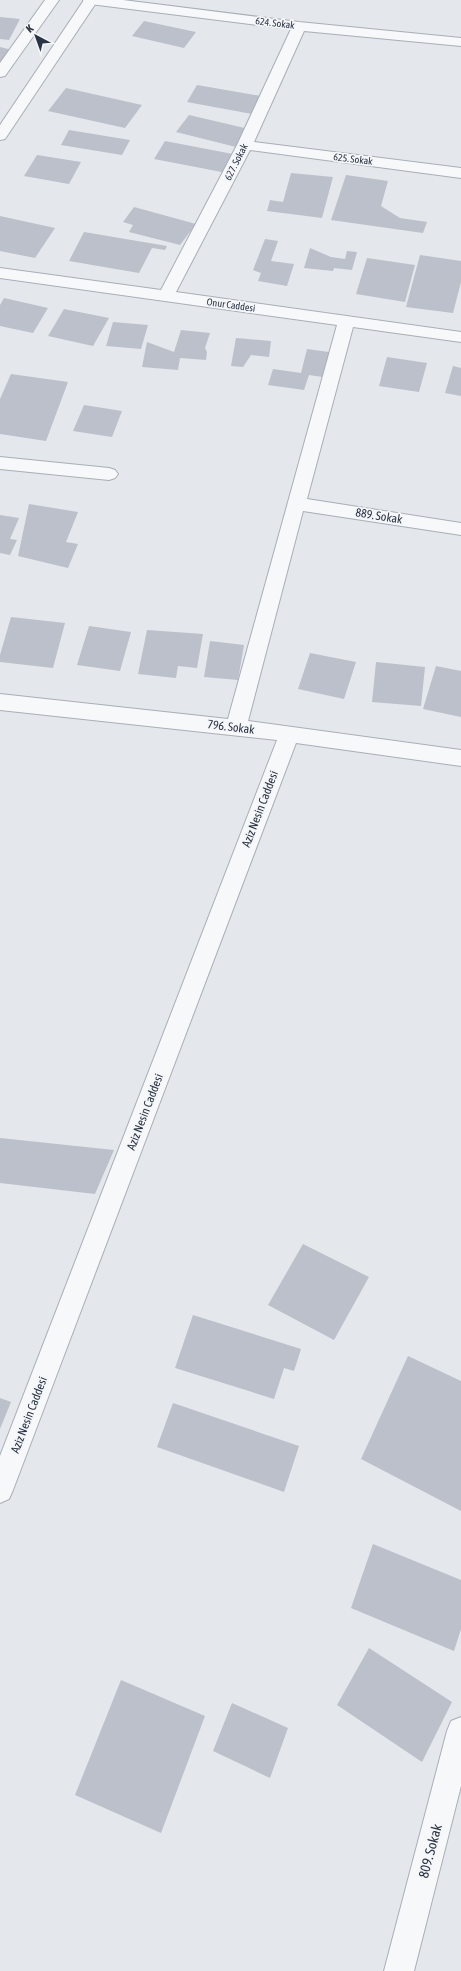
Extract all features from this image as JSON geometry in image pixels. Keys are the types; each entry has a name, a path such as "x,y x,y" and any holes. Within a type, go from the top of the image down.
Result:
{"street":[{"path":"0,73 52,0"},
{"path":"0,136 25,101 90,0"},
{"name":"624. Sokak","path":"90,0 299,26 461,42"},
{"name":"627. Sokak","path":"166,296 245,145 299,26"},
{"name":"625. Sokak","path":"245,145 461,173"},
{"name":"Onur Caddesi","path":"0,273 461,337"},
{"path":"236,727 346,321"},
{"path":"0,463 109,474"},
{"name":"889. Sokak","path":"297,504 461,529"},
{"name":"796. Sokak","path":"0,702 236,727 461,758"},
{"name":"Aziz Nesin Caddesi","path":"0,1490 289,734"},
{"name":"809. Sokak","path":"399,1971 461,1731"}],"building":[{"path":"0,17 20,19 9,40 0,39"},
{"path":"144,21 196,32 184,48 132,36"},
{"path":"0,47 12,50 0,65"},
{"path":"197,85 261,96 252,114 187,102"},
{"path":"66,88 142,105 125,128 48,111"},
{"path":"189,115 249,129 236,147 176,132"},
{"path":"69,130 130,140 122,155 61,145"},
{"path":"165,141 238,155 227,173 154,159"},
{"path":"37,155 81,162 69,184 24,176"},
{"path":"291,173 333,177 322,218 267,211 270,200 283,202"},
{"path":"346,175 388,181 381,206 400,218 427,222 423,233 331,220"},
{"path":"134,207 196,224 180,245 129,232 133,225 123,222"},
{"path":"0,216 55,228 35,258 0,251"},
{"path":"84,232 167,246 165,250 152,248 139,273 69,261"},
{"path":"265,239 278,241 271,261 294,264 287,286 258,281 261,273 253,270"},
{"path":"310,248 331,257 345,259 347,251 357,252 352,270 334,268 333,271 304,268"},
{"path":"420,255 461,261 461,282 453,313 406,307"},
{"path":"367,258 415,265 405,302 356,294"},
{"path":"4,298 48,308 33,333 0,326 0,305"},
{"path":"64,309 109,318 93,346 48,336"},
{"path":"113,322 148,325 141,349 106,346"},
{"path":"181,330 210,333 205,348 207,352 206,360 180,358 178,370 142,367 147,342 174,352"},
{"path":"236,338 271,341 269,357 251,355 243,367 231,366"},
{"path":"307,349 336,353 329,378 309,375 304,390 268,385 273,369 301,373"},
{"path":"387,357 427,363 419,392 379,386"},
{"path":"453,366 461,368 461,396 445,393"},
{"path":"11,374 68,382 46,441 0,434 0,399"},
{"path":"84,405 122,411 112,437 73,431"},
{"path":"29,504 78,512 66,542 78,544 68,568 18,556"},
{"path":"0,515 19,518 10,539 17,540 10,555 0,553"},
{"path":"11,617 65,623 53,668 0,662 0,655"},
{"path":"89,626 131,632 120,671 77,665"},
{"path":"147,630 203,634 197,668 178,666 176,678 138,674"},
{"path":"210,641 244,645 238,680 204,677"},
{"path":"310,653 356,662 344,699 298,689"},
{"path":"376,662 425,667 421,706 372,702"},
{"path":"436,666 461,671 461,717 423,709"},
{"path":"0,1138 114,1150 95,1194 0,1183"},
{"path":"303,1244 369,1277 334,1340 268,1305"},
{"path":"193,1315 301,1349 294,1371 284,1368 274,1399 175,1368"},
{"path":"408,1356 461,1381 461,1511 361,1459"},
{"path":"0,1398 11,1402 0,1429"},
{"path":"173,1403 299,1446 284,1492 157,1447"},
{"path":"373,1544 461,1580 461,1629 454,1651 351,1608"},
{"path":"369,1648 452,1702 422,1762 337,1705"},
{"path":"121,1680 205,1716 161,1833 75,1795"},
{"path":"232,1703 288,1728 270,1778 213,1751"}]}
